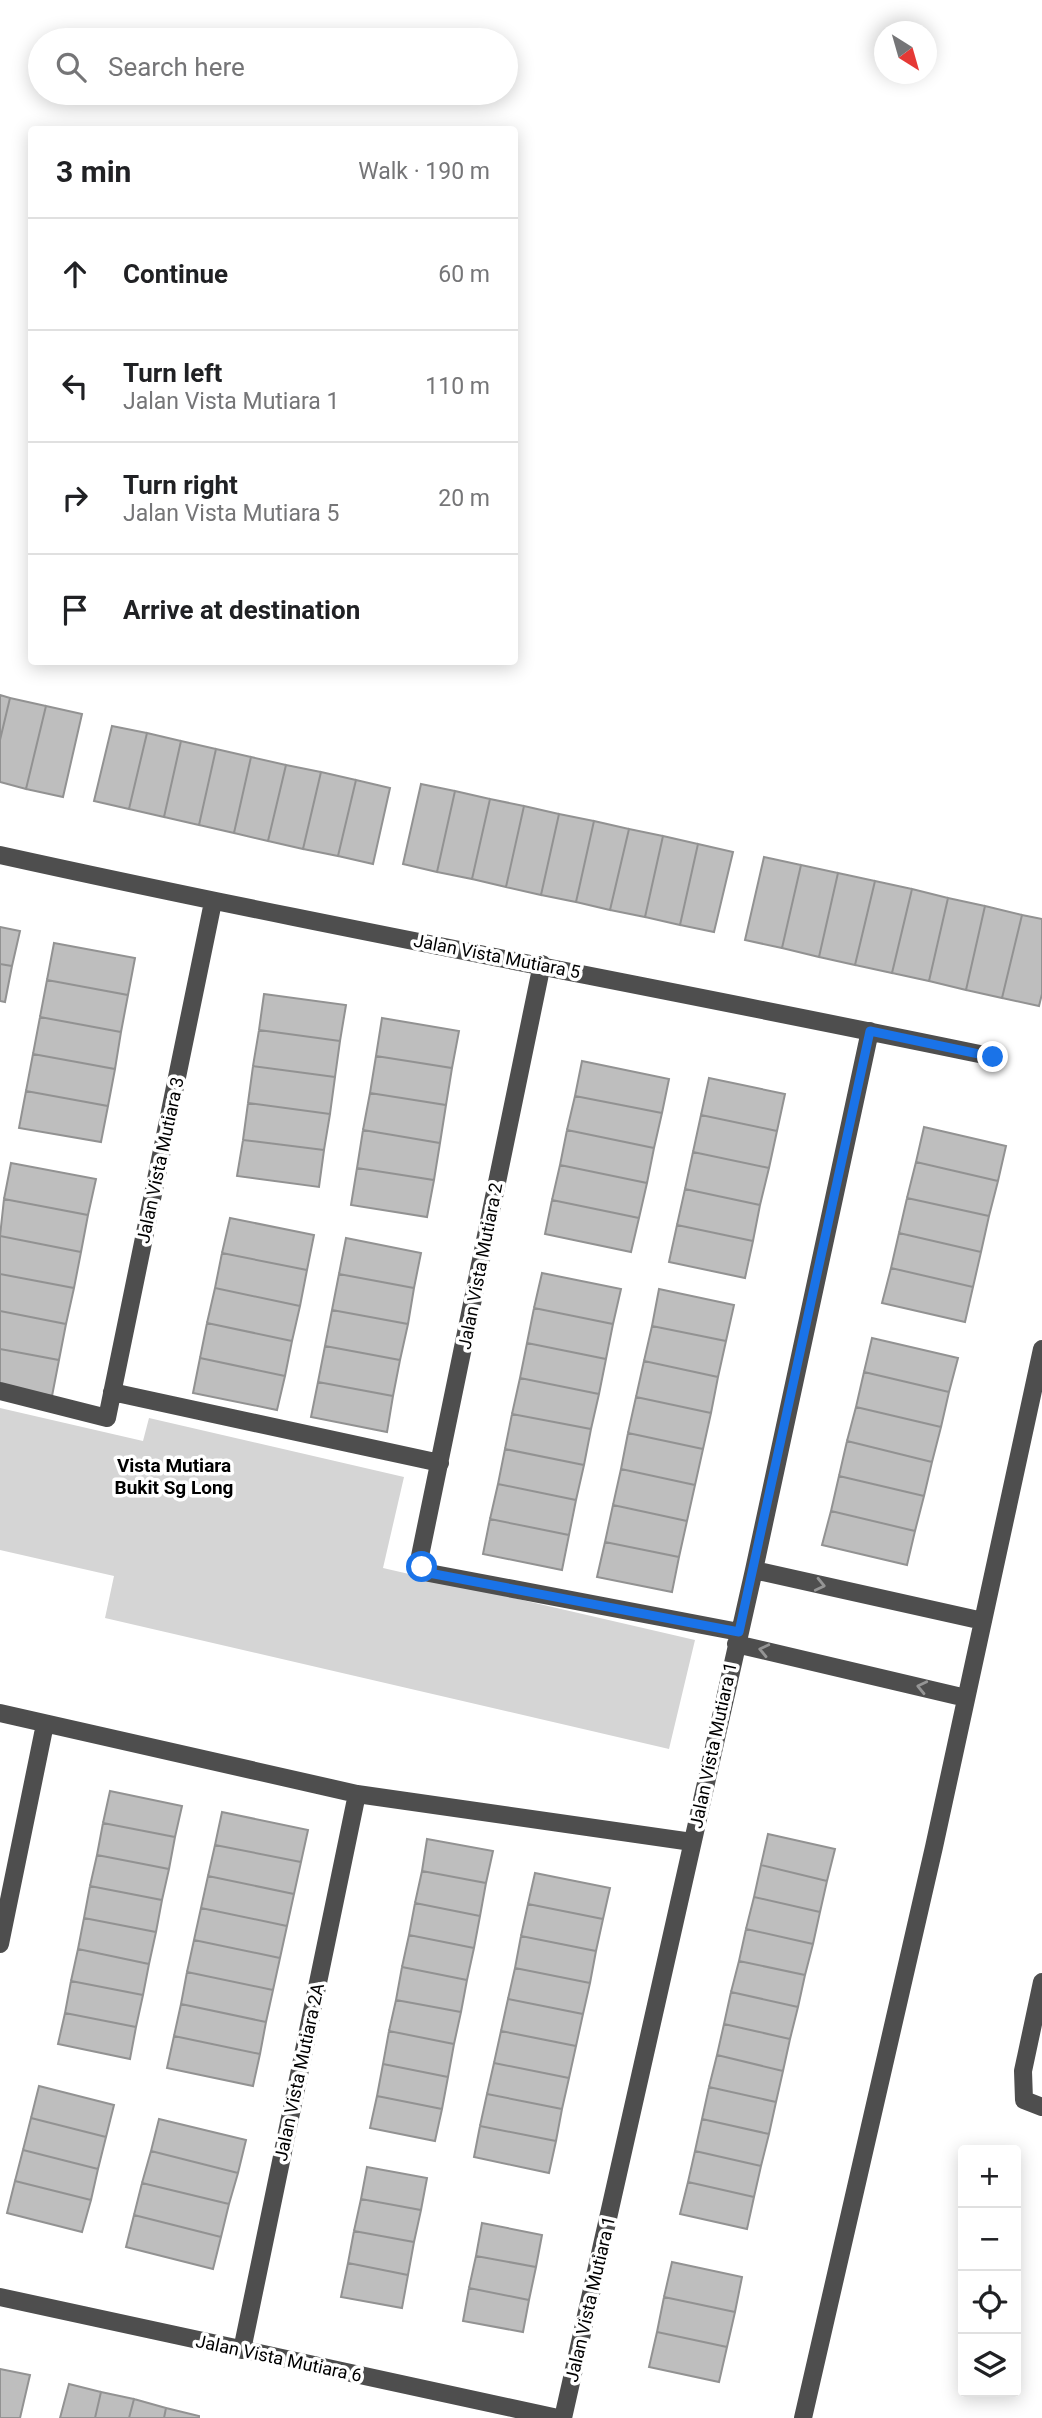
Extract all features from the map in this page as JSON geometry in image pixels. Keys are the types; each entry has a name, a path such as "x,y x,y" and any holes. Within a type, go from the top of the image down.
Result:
{"street":[{"name":"Jalan Vista Mutiara 5","path":"0,855 213,902 542,964 993,1057"},
{"name":"Jalan Vista Mutiara 3","path":"0,1391 107,1418 213,902"},
{"name":"Jalan Vista Mutiara 2","path":"542,964 420,1556 422,1567 429,1573 737,1638"},
{"name":"Jalan Vista Mutiara 1","path":"561,2418 754,1570 870,1031"},
{"path":"803,2418 1042,1349"},
{"path":"112,1392 440,1463"},
{"path":"754,1570 983,1621"},
{"path":"737,1638 966,1698"},
{"path":"0,1713 357,1794 692,1842"},
{"path":"0,1944 45,1724"},
{"name":"Jalan Vista Mutiara 2A","path":"242,2350 357,1794"},
{"path":"1042,1982 1023,2071 1024,2100 1042,2107"},
{"name":"Jalan Vista Mutiara 6","path":"0,2297 561,2418"}],"shaded area":[{"path":"0,1408 143,1441 149,1418 404,1477 383,1568 695,1640 669,1749 105,1618 114,1576 0,1550"}],"building":[{"path":"0,695 10,698 0,740"},
{"path":"10,698 46,706 26,789 0,782 0,740"},
{"path":"46,706 82,714 63,797 26,789"},
{"path":"112,726 147,733 129,809 94,801"},
{"path":"147,733 181,741 164,817 129,809"},
{"path":"181,741 216,749 199,825 164,817"},
{"path":"216,749 251,757 234,833 199,825"},
{"path":"251,757 286,765 268,841 234,833"},
{"path":"286,765 321,772 303,849 268,841"},
{"path":"321,772 356,780 338,856 303,849"},
{"path":"356,780 390,788 373,864 338,856"},
{"path":"421,784 455,791 437,872 403,864"},
{"path":"455,791 490,799 472,879 437,872"},
{"path":"490,799 524,806 506,887 472,879"},
{"path":"524,806 559,814 541,895 506,887"},
{"path":"559,814 594,821 576,902 541,895"},
{"path":"594,821 629,829 610,910 576,902"},
{"path":"629,829 663,836 645,917 610,910"},
{"path":"663,836 698,844 680,925 645,917"},
{"path":"698,844 733,852 714,932 680,925"},
{"path":"764,857 801,865 782,948 745,940"},
{"path":"801,865 838,873 819,957 782,948"},
{"path":"838,873 875,881 855,965 819,957"},
{"path":"875,881 912,889 892,973 855,965"},
{"path":"912,889 948,898 929,981 892,973"},
{"path":"948,898 985,906 966,990 929,981"},
{"path":"985,906 1022,915 1002,998 966,990"},
{"path":"1022,915 1042,919 1042,994 1039,1006 1002,998"},
{"path":"0,927 20,931 12,966 0,964"},
{"path":"54,943 135,958 128,995 47,980"},
{"path":"0,964 12,966 5,1002 0,1001"},
{"path":"47,980 128,995 121,1032 40,1017"},
{"path":"264,994 346,1005 340,1041 259,1030"},
{"path":"40,1017 121,1032 115,1069 33,1054"},
{"path":"382,1018 459,1031 452,1068 376,1056"},
{"path":"259,1030 340,1041 335,1077 253,1066"},
{"path":"33,1054 115,1069 108,1106 26,1091"},
{"path":"376,1056 452,1068 446,1105 370,1093"},
{"path":"582,1061 669,1079 662,1113 575,1096"},
{"path":"253,1066 335,1077 330,1114 248,1103"},
{"path":"709,1078 785,1094 777,1131 701,1115"},
{"path":"26,1091 108,1106 101,1142 19,1128"},
{"path":"370,1093 446,1105 440,1143 363,1130"},
{"path":"575,1096 662,1113 654,1148 567,1130"},
{"path":"248,1103 330,1114 324,1150 243,1140"},
{"path":"701,1115 777,1131 769,1168 693,1152"},
{"path":"924,1127 1006,1146 998,1181 916,1162"},
{"path":"363,1130 440,1143 434,1180 357,1168"},
{"path":"567,1130 654,1148 647,1183 560,1165"},
{"path":"243,1140 324,1150 319,1187 237,1176"},
{"path":"693,1152 769,1168 760,1205 685,1189"},
{"path":"916,1162 998,1181 989,1216 907,1198"},
{"path":"11,1163 96,1179 88,1215 4,1199"},
{"path":"560,1165 647,1183 639,1218 552,1200"},
{"path":"357,1168 434,1180 427,1217 351,1205"},
{"path":"685,1189 760,1205 753,1241 677,1225"},
{"path":"907,1198 989,1216 981,1252 899,1233"},
{"path":"4,1199 88,1215 81,1252 0,1236"},
{"path":"552,1200 639,1218 631,1252 545,1234"},
{"path":"230,1218 314,1235 307,1270 222,1253"},
{"path":"677,1225 753,1241 745,1278 669,1262"},
{"path":"899,1233 981,1252 973,1287 891,1268"},
{"path":"0,1236 81,1252 74,1288 0,1274"},
{"path":"346,1238 421,1253 414,1288 339,1274"},
{"path":"222,1253 307,1270 300,1306 215,1288"},
{"path":"891,1268 973,1287 965,1322 882,1303"},
{"path":"542,1273 621,1289 613,1324 534,1308"},
{"path":"0,1274 74,1288 66,1324 0,1311"},
{"path":"339,1274 414,1288 408,1324 332,1310"},
{"path":"215,1288 300,1306 292,1341 207,1323"},
{"path":"659,1289 734,1305 726,1341 652,1326"},
{"path":"534,1308 613,1324 606,1359 527,1343"},
{"path":"332,1310 408,1324 400,1360 325,1346"},
{"path":"0,1311 66,1324 59,1360 0,1349"},
{"path":"207,1323 292,1341 285,1376 200,1358"},
{"path":"652,1326 726,1341 718,1377 644,1361"},
{"path":"872,1338 958,1358 949,1392 864,1372"},
{"path":"527,1343 606,1359 599,1394 520,1378"},
{"path":"325,1346 400,1360 393,1396 318,1382"},
{"path":"0,1349 59,1360 52,1396 0,1386"},
{"path":"200,1358 285,1376 277,1410 193,1393"},
{"path":"644,1361 718,1377 711,1413 636,1397"},
{"path":"864,1372 949,1392 941,1427 856,1407"},
{"path":"520,1378 599,1394 591,1429 512,1414"},
{"path":"318,1382 393,1396 387,1432 311,1417"},
{"path":"636,1397 711,1413 703,1449 628,1433"},
{"path":"856,1407 941,1427 932,1462 847,1441"},
{"path":"512,1414 591,1429 584,1465 505,1449"},
{"path":"628,1433 703,1449 695,1485 621,1469"},
{"path":"847,1441 932,1462 924,1496 839,1476"},
{"path":"505,1449 584,1465 576,1500 498,1484"},
{"path":"621,1469 695,1485 687,1521 613,1505"},
{"path":"839,1476 924,1496 915,1531 831,1511"},
{"path":"498,1484 576,1500 569,1535 490,1519"},
{"path":"613,1505 687,1521 679,1557 605,1542"},
{"path":"831,1511 915,1531 907,1565 822,1545"},
{"path":"490,1519 569,1535 562,1570 483,1554"},
{"path":"605,1542 679,1557 672,1592 597,1577"},
{"path":"110,1791 182,1806 175,1837 103,1823"},
{"path":"222,1812 308,1830 301,1862 215,1845"},
{"path":"103,1823 175,1837 169,1869 97,1855"},
{"path":"768,1834 835,1849 827,1881 761,1865"},
{"path":"427,1839 493,1851 486,1883 422,1871"},
{"path":"215,1845 301,1862 294,1894 208,1876"},
{"path":"97,1855 169,1869 162,1900 90,1886"},
{"path":"761,1865 827,1881 820,1912 754,1897"},
{"path":"422,1871 486,1883 480,1916 415,1903"},
{"path":"535,1873 610,1888 603,1919 528,1904"},
{"path":"208,1876 294,1894 287,1926 201,1908"},
{"path":"90,1886 162,1900 156,1932 84,1918"},
{"path":"754,1897 820,1912 813,1944 746,1929"},
{"path":"415,1903 480,1916 474,1948 409,1935"},
{"path":"528,1904 603,1919 596,1951 521,1936"},
{"path":"201,1908 287,1926 280,1958 194,1940"},
{"path":"84,1918 156,1932 149,1964 78,1949"},
{"path":"746,1929 813,1944 805,1975 739,1961"},
{"path":"409,1935 474,1948 467,1980 402,1967"},
{"path":"521,1936 596,1951 590,1983 515,1968"},
{"path":"194,1940 280,1958 273,1990 187,1972"},
{"path":"78,1949 149,1964 143,1995 71,1981"},
{"path":"739,1961 805,1975 798,2007 731,1992"},
{"path":"402,1967 467,1980 461,2012 396,2000"},
{"path":"515,1968 590,1983 583,2014 508,1999"},
{"path":"187,1972 273,1990 266,2022 181,2004"},
{"path":"71,1981 143,1995 136,2027 65,2013"},
{"path":"731,1992 798,2007 790,2039 724,2024"},
{"path":"508,1999 583,2014 576,2046 501,2031"},
{"path":"396,2000 461,2012 454,2044 389,2031"},
{"path":"181,2004 266,2022 260,2054 174,2036"},
{"path":"65,2013 136,2027 130,2059 58,2044"},
{"path":"724,2024 790,2039 783,2071 717,2055"},
{"path":"389,2031 454,2044 448,2077 383,2064"},
{"path":"501,2031 576,2046 569,2078 494,2063"},
{"path":"174,2036 260,2054 253,2086 167,2068"},
{"path":"717,2055 783,2071 776,2102 709,2087"},
{"path":"494,2063 569,2078 562,2109 487,2094"},
{"path":"383,2064 448,2077 442,2109 377,2096"},
{"path":"39,2086 114,2105 106,2137 31,2118"},
{"path":"709,2087 776,2102 769,2134 702,2119"},
{"path":"487,2094 562,2109 556,2141 480,2126"},
{"path":"377,2096 442,2109 435,2141 370,2128"},
{"path":"31,2118 106,2137 98,2169 23,2150"},
{"path":"159,2119 246,2140 238,2173 151,2151"},
{"path":"702,2119 769,2134 761,2166 695,2151"},
{"path":"480,2126 556,2141 549,2173 474,2157"},
{"path":"23,2150 98,2169 91,2200 15,2181"},
{"path":"151,2151 238,2173 229,2204 142,2183"},
{"path":"695,2151 761,2166 754,2197 688,2182"},
{"path":"367,2167 427,2178 421,2210 361,2199"},
{"path":"15,2181 91,2200 82,2232 7,2213"},
{"path":"688,2182 754,2197 747,2229 680,2214"},
{"path":"142,2183 229,2204 221,2237 134,2215"},
{"path":"361,2199 421,2210 414,2242 354,2231"},
{"path":"134,2215 221,2237 213,2269 126,2247"},
{"path":"482,2223 542,2235 536,2267 476,2256"},
{"path":"354,2231 414,2242 408,2275 348,2263"},
{"path":"476,2256 536,2267 529,2300 469,2288"},
{"path":"672,2262 742,2277 735,2312 664,2297"},
{"path":"348,2263 408,2275 402,2308 341,2297"},
{"path":"469,2288 529,2300 523,2332 463,2321"},
{"path":"664,2297 735,2312 727,2347 657,2332"},
{"path":"657,2332 727,2347 719,2382 649,2367"},
{"path":"0,2369 30,2375 20,2418 0,2418"},
{"path":"69,2384 101,2392 95,2418 60,2418"},
{"path":"101,2392 134,2399 129,2418 95,2418"},
{"path":"134,2399 166,2408 164,2418 129,2418"},
{"path":"166,2408 199,2416 199,2418 164,2418"}],"district":[{"name":"Vista Mutiara Bukit Sg Long","path":"174,1476"}],"route":[{"path":"422,1567 429,1573 739,1632 870,1031 993,1057"}]}
